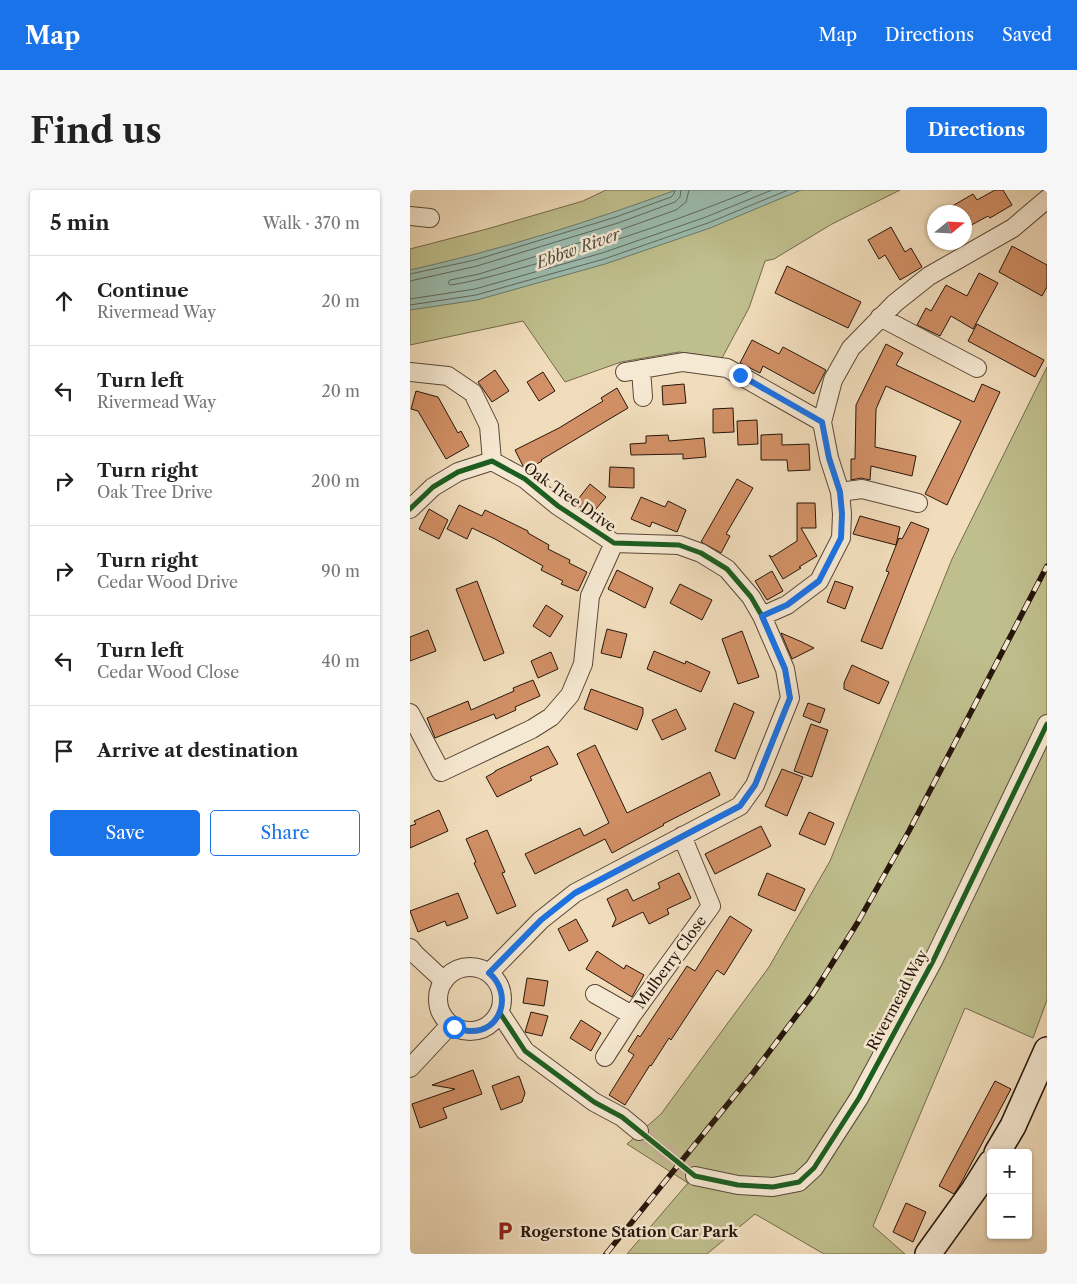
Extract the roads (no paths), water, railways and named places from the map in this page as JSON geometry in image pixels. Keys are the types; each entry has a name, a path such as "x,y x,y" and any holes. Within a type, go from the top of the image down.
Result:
{"main road":[{"path":"999,1149 1013,1126 1046,1056"},
{"path":"928,1254 987,1169"}],"street":[{"path":"762,616 787,605 819,581 841,538 842,514 840,492 829,458 822,422 833,380 852,348 880,317 929,276 1013,228 1047,199"},
{"path":"410,216 430,218"},
{"path":"880,317 978,368"},
{"path":"643,397 633,371 684,362 726,368 822,422"},
{"path":"410,372 448,376 473,393 489,426 492,461 458,472 433,486 410,509"},
{"name":"Oak Tree Drive","path":"489,973 541,920 575,893 740,806 755,785 790,698 785,669 762,616 751,597 727,569 701,553 678,545 614,543 558,506 525,479 492,461"},
{"path":"840,492 862,489 918,503"},
{"path":"410,713 441,772 532,729 551,717 570,695 583,664 590,596 614,543"},
{"name":"Rivermead Way","path":"695,1176 738,1185 773,1187 799,1182 814,1168 859,1098 933,961 1047,724"},
{"name":"Mulberry Close","path":"605,1057 632,1015 711,906 682,836"},
{"path":"410,948 414,954 444,981"},
{"path":"470,967 480,968 489,973 499,985 502,995 500,1013 484,1029 469,1032 450,1024 443,1017 439,1007 440,989 444,981 451,973 470,967"},
{"path":"595,994 632,1015"},
{"path":"500,1013 525,1050 594,1102 622,1117 639,1131"},
{"path":"410,1068 450,1024"}],"water":[{"name":"Ebbw River","path":"676,190 801,190 710,228 605,264 477,300 410,310 410,270 477,254 544,234"}],"tunnel":[{"path":"639,1131 695,1176"}],"railway":[{"path":"606,1254 753,1073 813,994 858,922 909,831 1047,566"}],"place":[{"name":"Rogerstone Station Car Park","path":"505,1231"}]}
